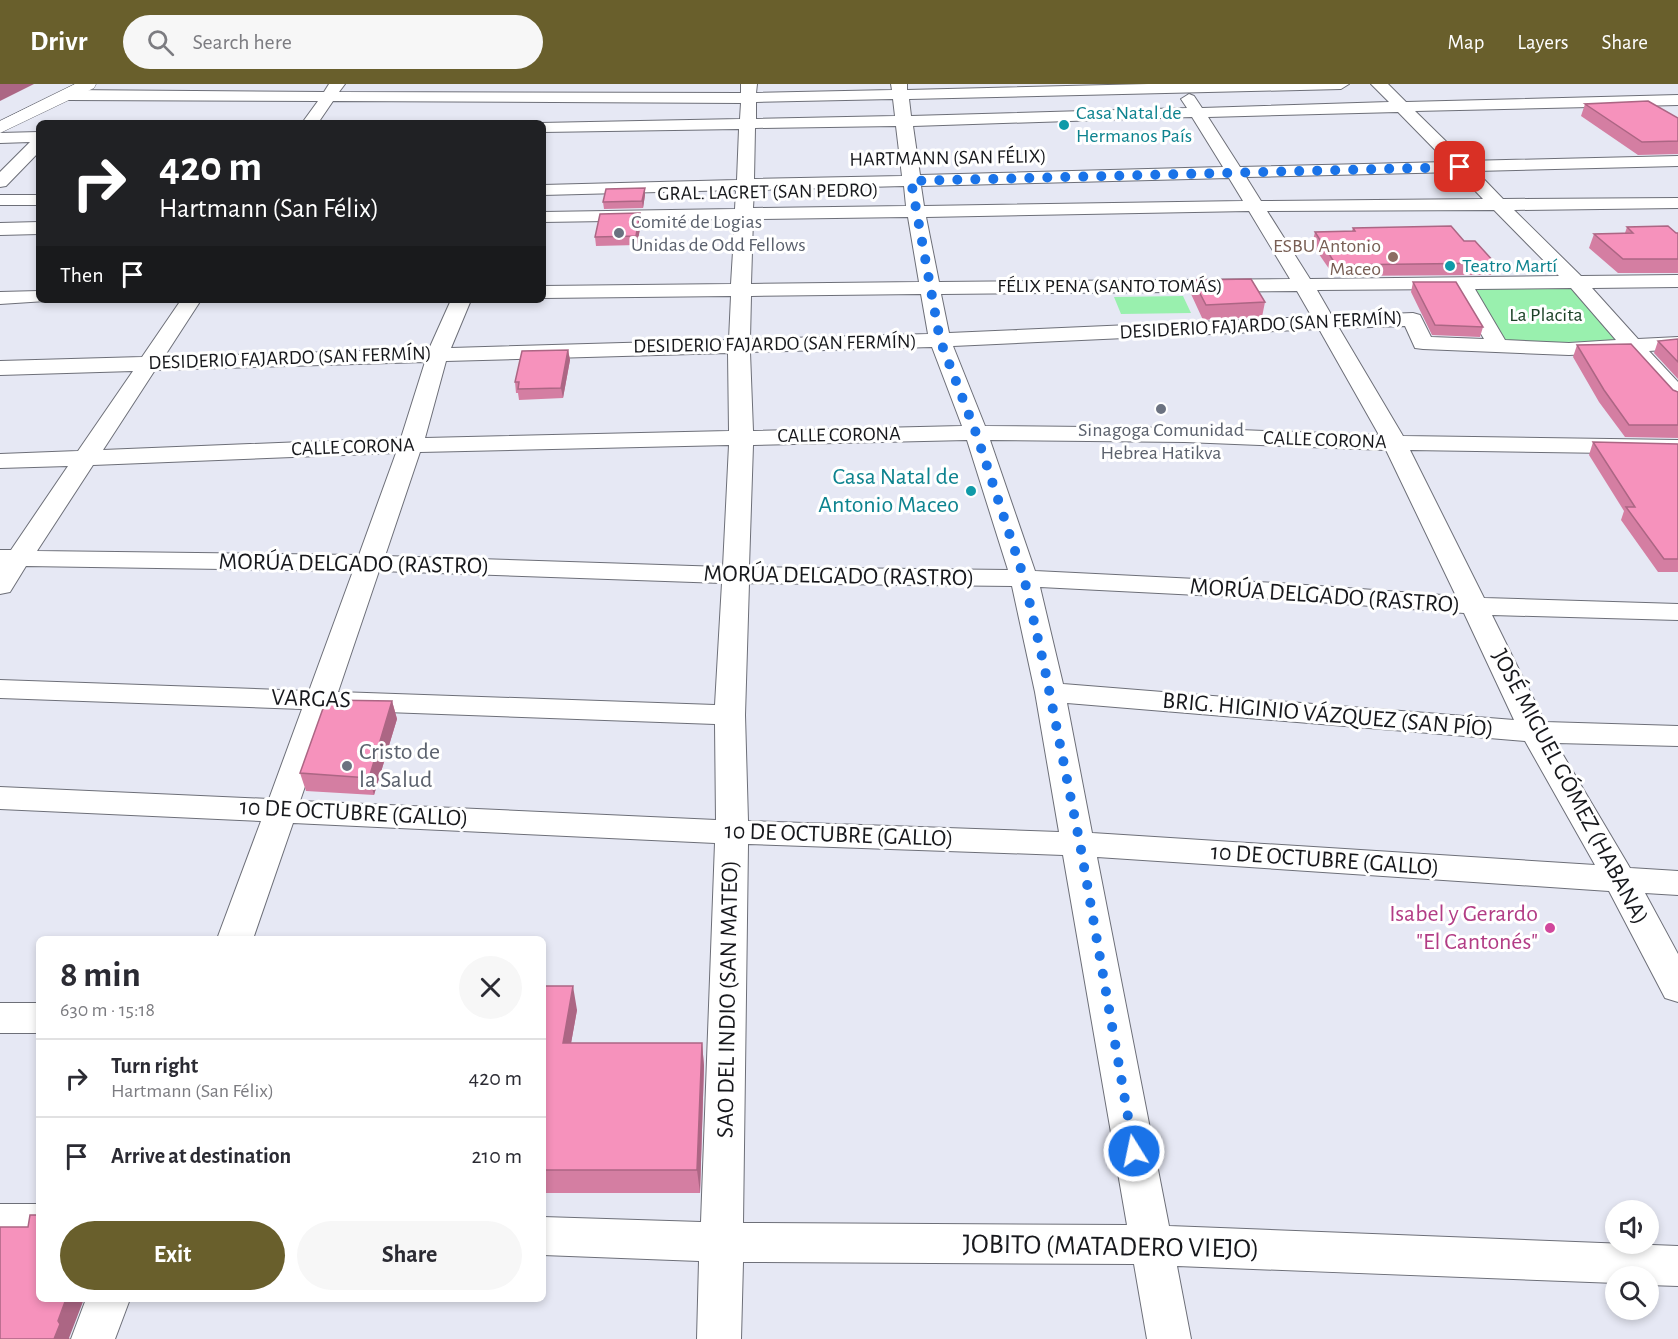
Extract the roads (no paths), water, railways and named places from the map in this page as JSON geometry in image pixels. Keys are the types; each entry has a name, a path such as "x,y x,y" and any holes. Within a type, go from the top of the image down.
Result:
{"main road":[{"path":"0,128 88,84"}],"street":[{"path":"68,94 333,89 545,91 748,102 901,100 1181,86 1341,84"},
{"path":"1379,84 1576,282 1678,396"},
{"path":"1612,84 1661,115"},
{"name":"JOSÉ MIGUEL GÓMEZ (HABANA)","path":"1181,86 1304,285 1395,443 1535,732 1620,879 1678,988"},
{"path":"312,120 333,89"},
{"path":"533,120 545,91"},
{"path":"546,127 748,102 901,100 1196,112 1636,99 1678,100"},
{"path":"901,100 916,213 940,340 976,433 1024,578 1050,692 1080,844 1169,1339"},
{"name":"SAO DEL INDIO (SAN MATEO)","path":"719,1339 732,832 730,715 741,436 739,345 748,102"},
{"path":"0,138 36,137"},
{"path":"0,182 36,145"},
{"name":"HARTMANN (SAN FÉLIX)","path":"546,190 745,200 911,181 1678,161"},
{"path":"0,200 36,200"},
{"name":"GRAL. LACRET (SAN PEDRO)","path":"546,217 745,200 916,213 1256,206 1678,203"},
{"path":"0,229 36,228"},
{"name":"FÉLIX PENA (SANTO TOMÁS)","path":"546,292 1678,281"},
{"path":"1461,282 1499,346"},
{"path":"0,298 36,297"},
{"path":"0,586 10,558 86,458 147,362 189,303"},
{"path":"236,936 411,445 438,353 460,303"},
{"name":"DESIDERIO FAJARDO (SAN FERMÍN)","path":"0,368 438,353 940,340 1413,319 1423,343 1569,349 1678,343"},
{"name":"CALLE CORONA","path":"0,461 411,445 741,436 976,433 1185,435 1395,443 1678,447"},
{"name":"MORÚA DELGADO (RASTRO)","path":"10,558 368,563 735,575 1024,578 1278,591 1474,606 1678,612"},
{"name":"VARGAS","path":"0,689 730,715"},
{"name":"BRIG. HIGINIO VÁZQUEZ (SAN PÍO)","path":"1050,692 1535,732 1678,736"},
{"name":"10 DE OCTUBRE (GALLO)","path":"0,798 732,832 1080,844 1678,883"},
{"path":"0,1018 36,1018"},
{"path":"0,1223 36,1223"},
{"name":"JOBITO (MATADERO VIEJO)","path":"546,1236 723,1242 1151,1245 1678,1266"},
{"path":"93,1339 107,1302"}],"place":[{"name":"Casa Natal de Hermanos País","path":"1064,125"},
{"name":"Comité de Logias Unidas de Odd Fellows","path":"619,233"},
{"name":"ESBU Antonio Maceo","path":"1393,257"},
{"name":"Teatro Martí","path":"1450,266"},
{"name":"Sinagoga Comunidad Hebrea Hatikva","path":"1161,409"},
{"name":"Casa Natal de Antonio Maceo","path":"971,491"},
{"name":"Cristo de la Salud","path":"347,766"},
{"name":"Isabel y Gerardo \"El Cantonés\"","path":"1550,928"}],"park label":[{"name":"La Placita","path":"1546,315"}]}
